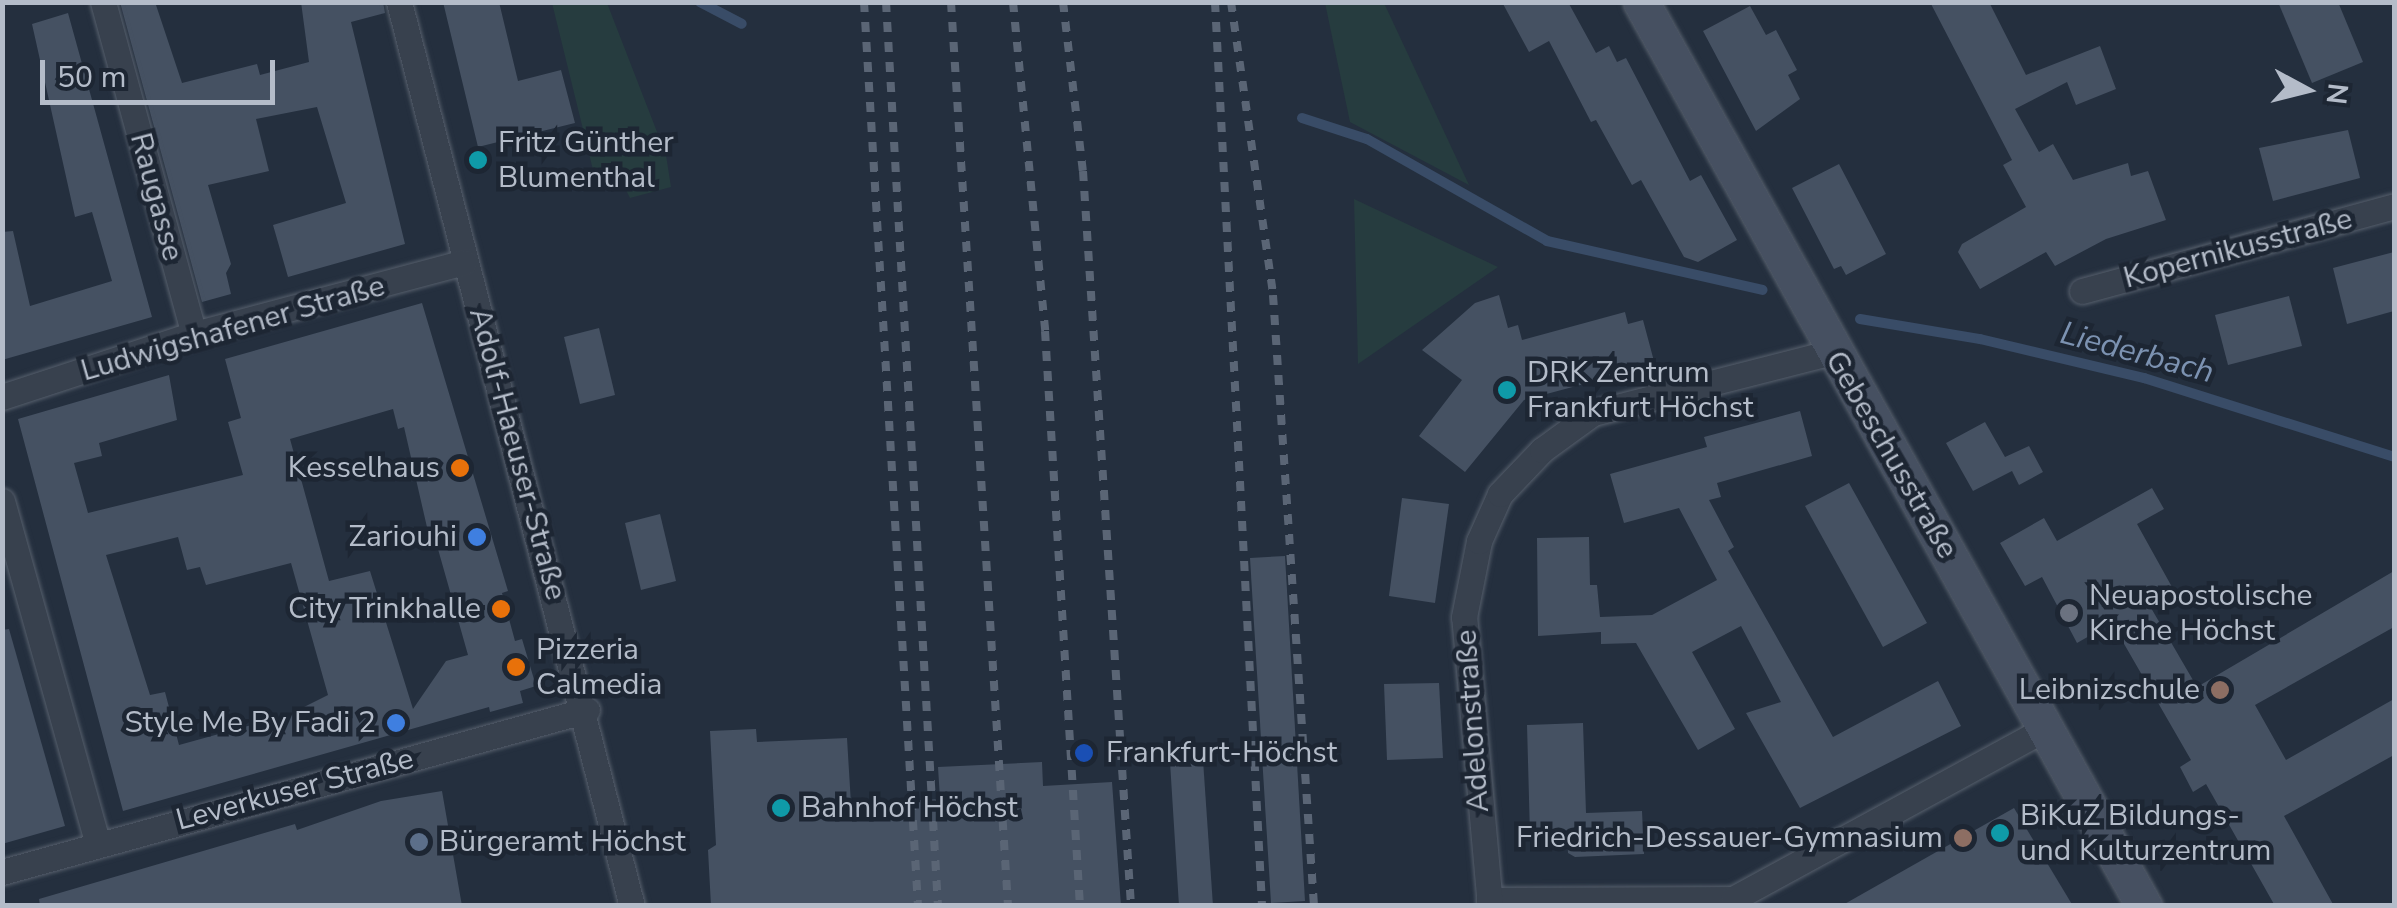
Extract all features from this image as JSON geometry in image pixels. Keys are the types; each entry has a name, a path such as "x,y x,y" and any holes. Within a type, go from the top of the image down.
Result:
{"street":[{"name":"Raugasse","path":"103,2 194,334"},
{"name":"Adolf-Haeuser-Straße","path":"399,2 464,262 587,710 632,906"},
{"name":"Gebeschusstraße","path":"1641,2 2144,906"},
{"name":"Kopernikusstraße","path":"2082,292 2394,206"},
{"name":"Ludwigshafener Straße","path":"2,397 194,334 464,262"},
{"name":"Adelonstraße","path":"1490,903 1464,617 1479,541 1500,494 1542,450 1593,413 1833,352"},
{"path":"2,501 98,844"},
{"name":"Leverkuser Straße","path":"2,872 587,710"},
{"path":"1490,903 1733,899 2046,728"}],"green space":[{"path":"552,3 607,3 666,155 671,187 630,198 617,172 593,170"},
{"path":"1325,3 1384,3 1469,185 1350,122"},
{"path":"1354,199 1498,267 1358,364"}],"building":[{"path":"120,2 155,2 182,83 257,64 260,75 309,62 301,2 383,2 385,13 351,22 405,244 288,277 273,225 346,203 317,107 256,119 269,171 208,185 231,264 226,273 231,294 202,302"},
{"path":"443,2 499,2 518,81 561,70 575,123 478,147"},
{"path":"1502,2 1568,2 1596,53 1609,46 1617,62 1626,58 1690,181 1701,175 1737,240 1698,262 1684,257 1641,180 1632,185 1596,120 1591,122 1549,41 1529,52"},
{"path":"1930,2 1989,2 2026,75 2100,46 2116,89 2076,105 2067,82 2015,109 2039,152 2053,144 2073,180 2128,163 2131,176 2148,171 2166,220 2106,239 2055,266 2046,252 1980,289 1958,252 1962,244 2026,207 2003,165 2012,160"},
{"path":"2278,2 2338,2 2363,62 2312,83"},
{"path":"1750,6 1766,35 1776,30 1797,70 1788,75 1800,99 1756,131 1703,31"},
{"path":"68,13 152,317 2,360 2,232 13,231 30,306 112,281 92,212 75,217 32,24"},
{"path":"2348,130 2360,178 2273,201 2259,148"},
{"path":"1839,164 1886,254 1846,275 1841,266 1834,269 1792,188"},
{"path":"2394,252 2394,311 2347,324 2333,268"},
{"name":"DRK Zentrum Frankfurt Höchst","path":"1499,295 1508,328 1518,325 1522,340 1625,312 1628,324 1643,320 1655,365 1524,400 1465,472 1419,436 1462,380 1422,350 1475,303"},
{"path":"2289,296 2302,346 2228,365 2215,315"},
{"path":"422,303 508,591 502,593 515,641 522,639 536,686 520,691 523,703 490,712 489,707 123,811 18,419 169,375 177,420 99,443 102,456 74,463 88,513 243,475 228,422 241,418 225,359","holes":["393,409 398,429 404,427 429,536 434,535 468,655 446,661 413,709 370,571 329,581 290,439","178,537 187,570 200,567 206,585 291,563 328,695 288,715 179,745 165,692 150,695 106,555"]},
{"path":"599,328 615,395 580,404 564,337"},
{"path":"1800,411 1812,456 1717,483 1721,497 1709,500 1734,547 1728,551 1833,737 1938,681 1961,726 1800,808 1746,713 1781,702 1741,626 1692,652 1735,729 1698,750 1636,643 1601,644 1601,632 1538,636 1537,538 1589,537 1590,585 1597,585 1600,617 1652,615 1717,580 1679,508 1624,523 1610,474 1707,447 1704,437"},
{"path":"1985,422 2005,457 2029,446 2043,472 2019,485 2012,471 1973,491 1946,443"},
{"path":"1849,483 1927,623 1883,647 1805,506"},
{"path":"2152,488 2164,509 2137,524 2172,587 2147,601 2197,687 2394,571 2394,627 2255,705 2286,760 2394,699 2394,755 2284,816 2334,906 2275,906 2206,784 2193,792 2180,767 2191,760 2112,623 2077,643 2042,577 2025,586 2000,543 2044,518 2057,541"},
{"path":"1402,498 1449,504 1435,603 1389,596"},
{"path":"660,514 676,581 641,590 625,523"},
{"path":"1285,556 1305,901 1271,903 1250,558"},
{"path":"9,629 65,826 2,844 2,630"},
{"path":"1439,683 1443,758 1387,760 1384,684"},
{"path":"1583,723 1586,813 1642,811 1644,854 1575,857 1568,853 1567,834 1530,835 1527,725"},
{"path":"756,729 757,742 847,738 851,804 940,799 938,767 1042,762 1043,786 1112,782 1121,906 711,906 708,850 716,845 710,731"},
{"path":"1203,760 1213,906 1179,906 1170,762"},
{"path":"442,791 462,906 40,906 39,899 295,824 297,830 381,801"},
{"name":"BiKuZ Bildungs- und Kulturzentrum","path":"2014,808 2073,906 1841,906"}],"waterway":[{"name":"Liederbach","path":"700,2 742,24"},
{"name":"Liederbach","path":"1302,118 1367,139 1547,241 1763,290"},
{"name":"Liederbach","path":"1860,319 1980,339 2144,378 2394,457"}],"railway":[{"path":"864,2 918,906"},
{"path":"886,2 938,906"},
{"path":"951,2 1008,906"},
{"path":"1013,2 1045,331 1080,906"},
{"path":"1063,2 1083,171 1131,906"},
{"path":"1215,2 1262,906"},
{"path":"1231,2 1273,295 1314,906"}],"place":[{"name":"Fritz Günther Blumenthal","path":"478,160"},
{"name":"DRK Zentrum Frankfurt Höchst","path":"1507,390"},
{"name":"Kesselhaus","path":"460,468"},
{"name":"Zariouhi","path":"477,537"},
{"name":"City Trinkhalle","path":"501,609"},
{"name":"Neuapostolische Kirche Höchst","path":"2069,613"},
{"name":"Pizzeria Calmedia","path":"516,667"},
{"name":"Leibnizschule","path":"2220,690"},
{"name":"Style Me By Fadi 2","path":"396,723"},
{"name":"Frankfurt-Höchst","path":"1084,753"},
{"name":"Bahnhof Höchst","path":"781,808"},
{"name":"BiKuZ Bildungs- und Kulturzentrum","path":"2000,833"},
{"name":"Friedrich-Dessauer-Gymnasium","path":"1963,838"},
{"name":"Bürgeramt Höchst","path":"419,842"}]}
